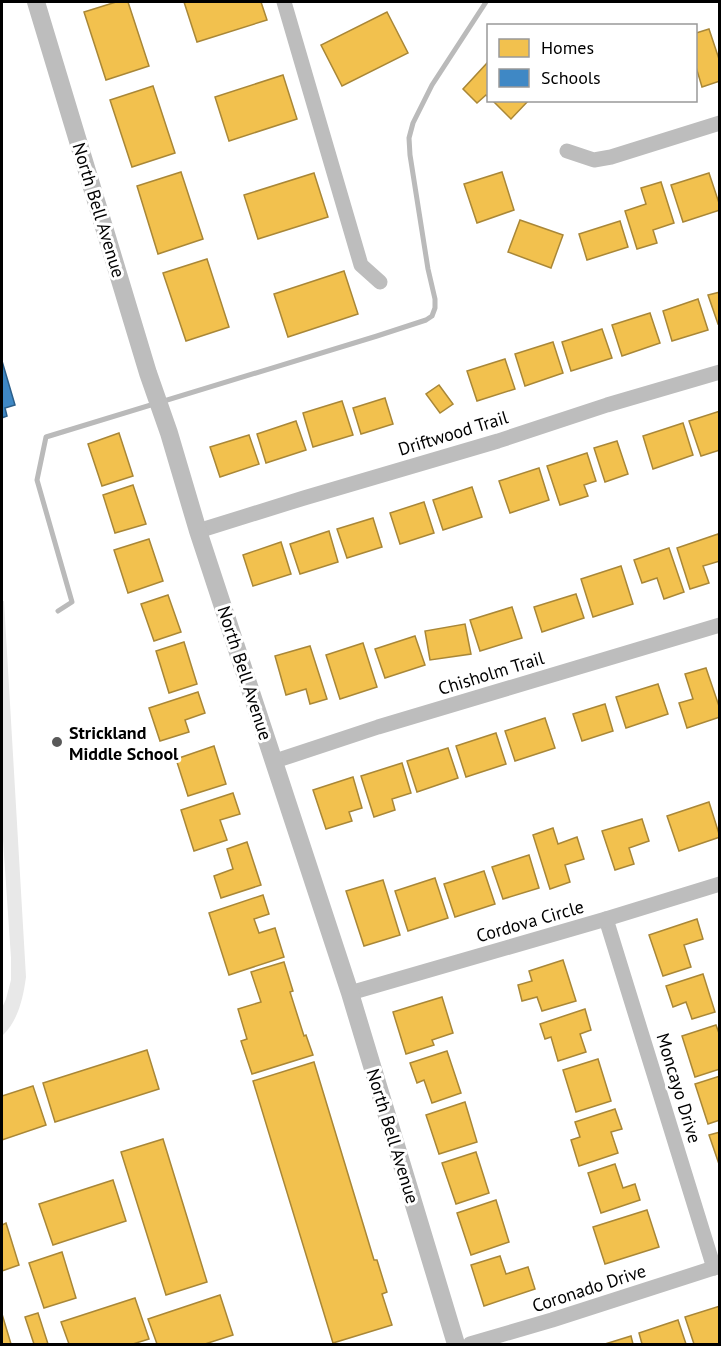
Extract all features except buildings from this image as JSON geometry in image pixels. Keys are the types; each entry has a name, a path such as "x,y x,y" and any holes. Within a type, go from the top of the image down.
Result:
{"street":[{"name":"North Bell Avenue","path":"36,2 149,376 350,993 456,1344"},
{"path":"284,2 361,266 380,282"},
{"path":"567,151 594,160 611,157 720,123"},
{"name":"Driftwood Trail","path":"198,531 720,372"},
{"name":"Chisholm Trail","path":"275,761 378,727 720,626"},
{"name":"Cordova Circle","path":"350,993 720,884"},
{"name":"Moncayo Drive","path":"606,919 717,1267"},
{"name":"Coronado Drive","path":"470,1344 717,1267"}],"shaded area":[{"path":"2,601 4,601 26,977 19,1009 12,1024 2,1036 2,1008 11,980 11,958 2,825"}],"waterway":[{"path":"58,611 72,602 37,480 46,437 377,336 432,316 435,299 428,269 409,138 413,123 432,85 486,2"}],"place":[{"name":"Strickland Middle School","path":"57,742"}]}
